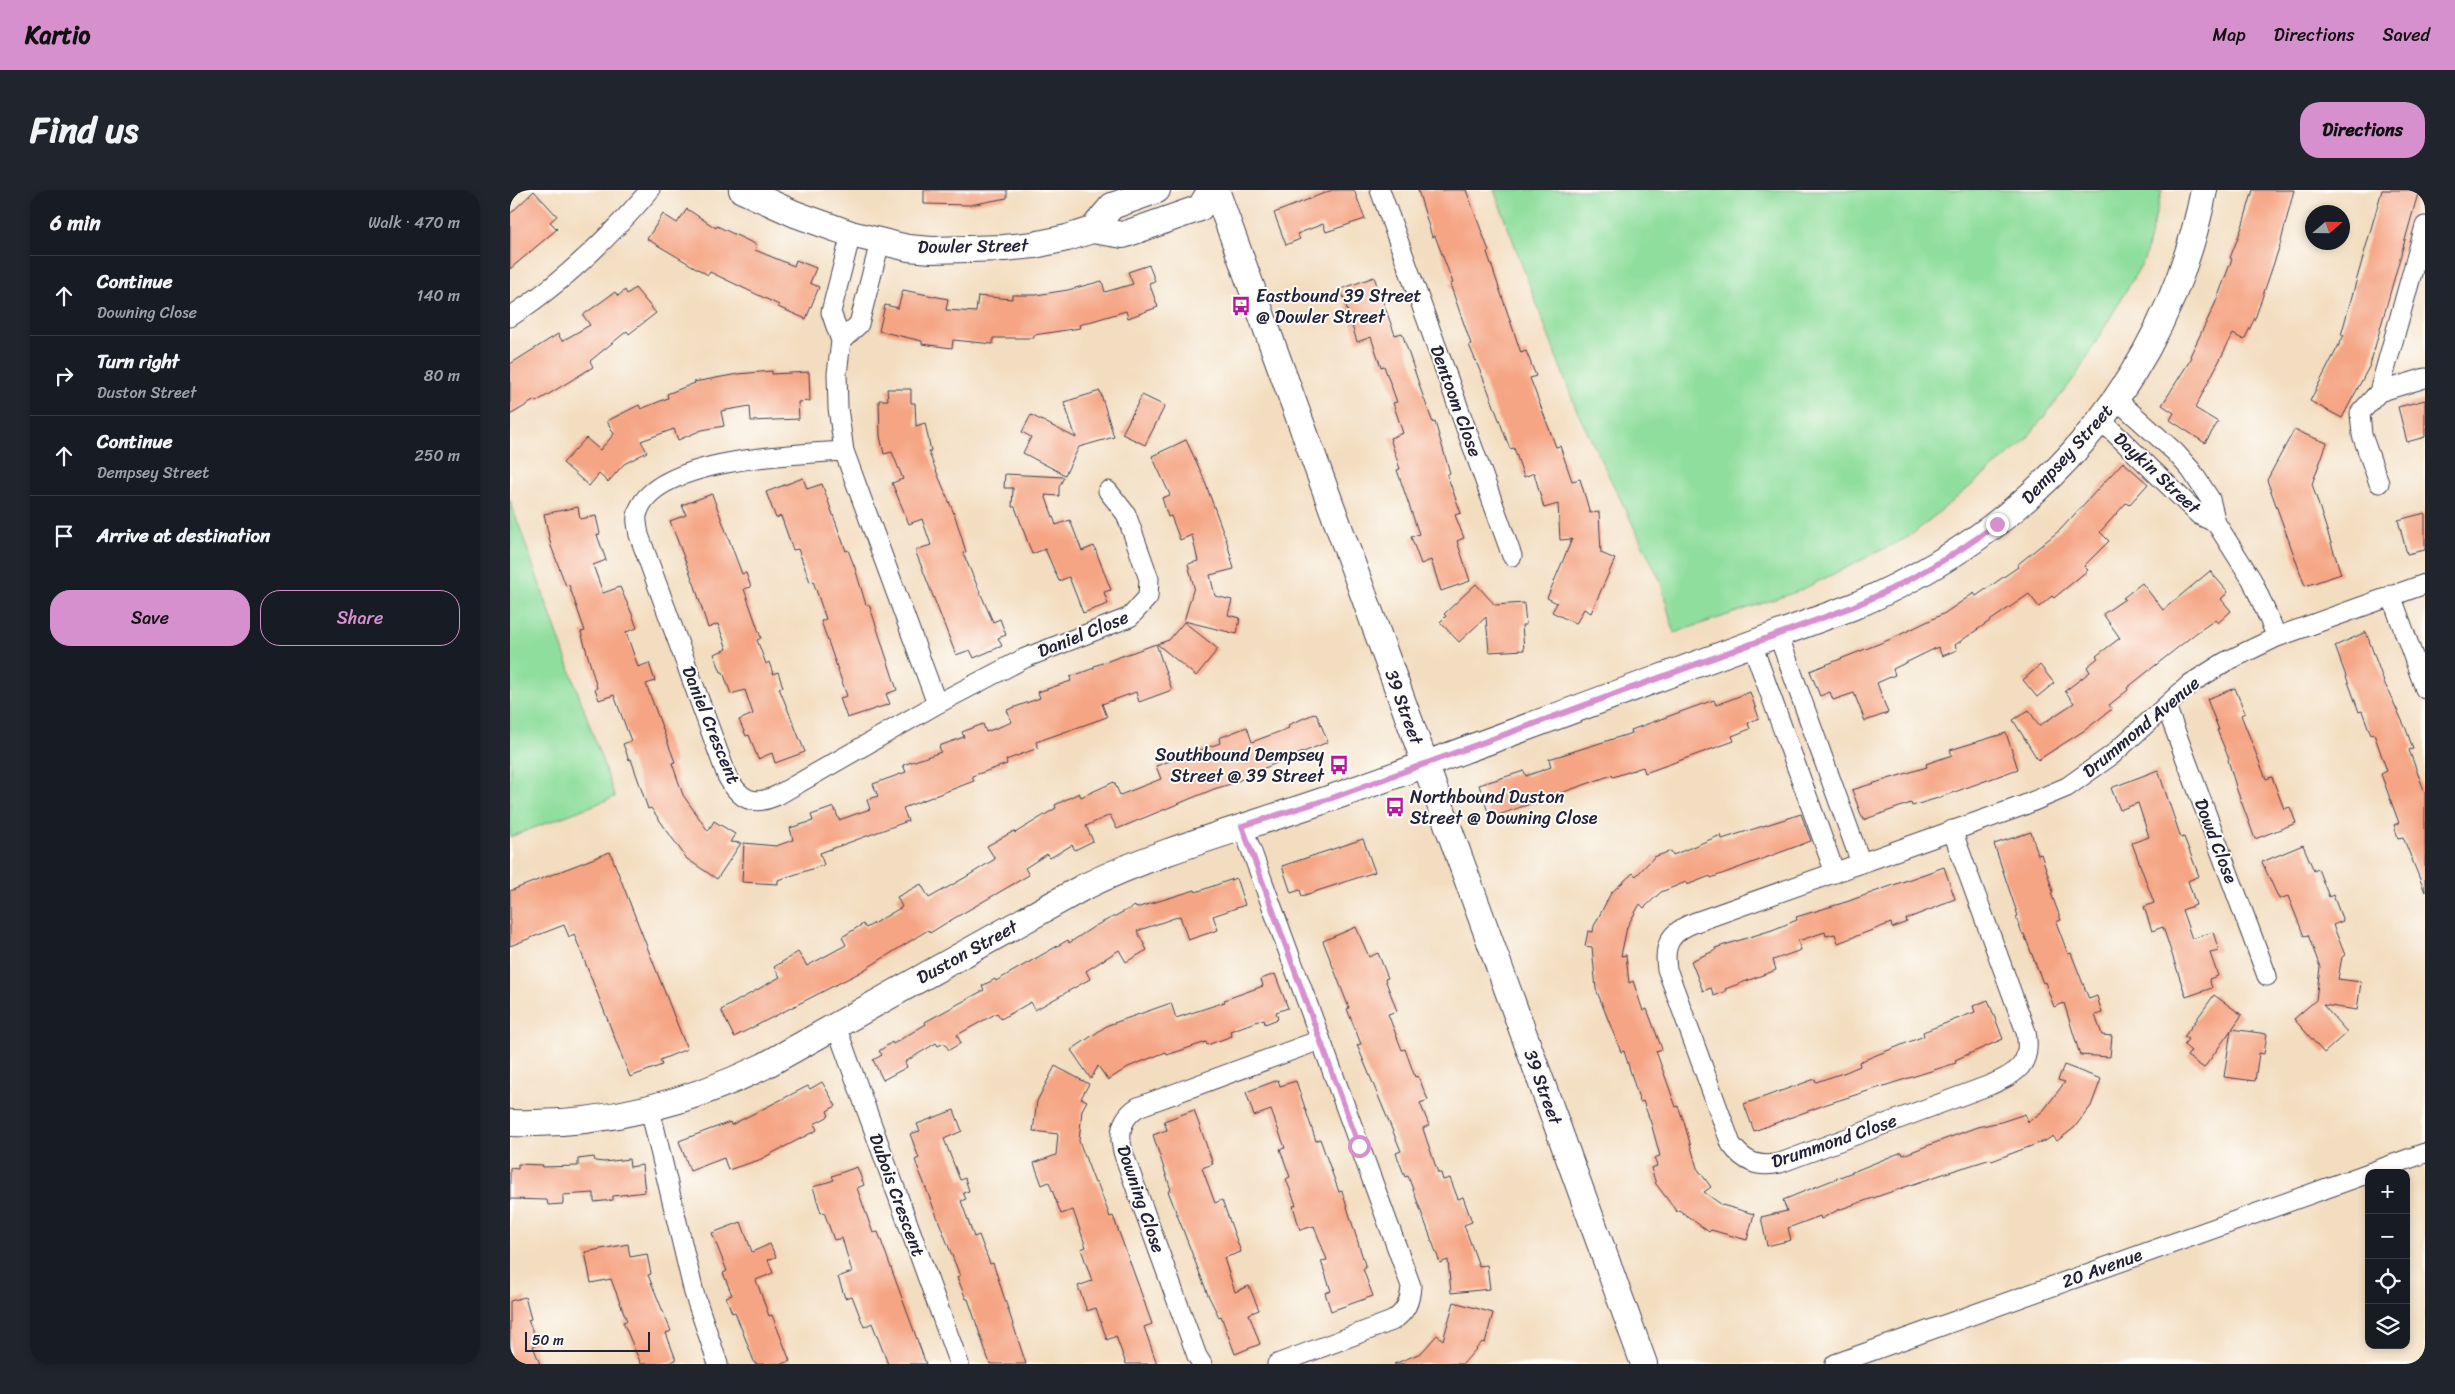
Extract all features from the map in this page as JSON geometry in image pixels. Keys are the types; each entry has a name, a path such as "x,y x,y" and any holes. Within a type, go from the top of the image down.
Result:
{"street":[{"path":"510,317 574,270 602,243 650,190"},
{"name":"Dowler Street","path":"742,190 795,214 851,234 880,242 932,250 1004,248 1048,242 1092,230 1123,235 1200,208 1211,190"},
{"path":"1092,230 1112,206 1157,190"},
{"name":"39 Street","path":"1216,190 1644,1364"},
{"name":"Dentoom Close","path":"1380,190 1512,556"},
{"name":"Dempsey Street","path":"1425,764 1891,591 1962,549 2025,502 2049,479 2101,420 2116,399 2150,342 2174,290 2192,243 2204,190"},
{"path":"2378,484 2368,457 2360,424 2360,413 2379,392 2425,226"},
{"path":"851,234 831,312 841,341 837,374 838,408 844,451 937,704"},
{"path":"841,341 859,324 880,242"},
{"path":"2379,392 2425,378"},
{"name":"Daykin Street","path":"2116,399 2175,452 2191,470 2210,499 2216,523 2252,580 2277,636"},
{"name":"Daykin Street","path":"2101,420 2199,515 2216,523"},
{"name":"Daniel Crescent","path":"844,451 733,461 686,474 650,493 643,502 636,522 639,535 728,776 739,793 745,798 752,801 769,800 937,704"},
{"name":"Daniel Close","path":"937,704 1031,655 1130,617 1144,605 1150,588 1146,568 1126,514 1108,491"},
{"name":"Drummond Avenue","path":"1835,873 2022,806 2067,787 2112,755 2190,684 2254,646 2277,636 2425,584"},
{"path":"2391,596 2425,689"},
{"path":"1778,634 1861,863"},
{"path":"1752,644 1835,873"},
{"name":"Dowd Close","path":"2166,706 2267,976"},
{"name":"Duston Street","path":"510,1122 569,1122 650,1109 730,1083 764,1066 1082,888 1118,870 1242,826 1332,798 1425,764"},
{"path":"1242,826 1411,1286 1410,1297 1405,1311 1392,1321 1277,1364"},
{"name":"Drummond Close","path":"1835,873 1686,925 1671,936 1667,944 1665,956 1666,969 1727,1132 1737,1152 1754,1164 1762,1165 1780,1162 1990,1084 2010,1076 2024,1061 2028,1052 2026,1032 1952,830"},
{"name":"Dubois Crescent","path":"836,1026 959,1364"},
{"name":"Downing Close","path":"1202,1364 1197,1356 1121,1146 1122,1124 1125,1117 1138,1108 1320,1040"},
{"path":"650,1109 694,1293 718,1364"},
{"name":"20 Avenue","path":"2380,1169 2425,1153"},
{"name":"20 Avenue","path":"1835,1364 2365,1174"}],"green space":[{"path":"1494,190 2162,190 2144,260 2076,376 2024,442 1910,536 1799,591 1674,633 1660,580 1576,409"},
{"path":"510,500 615,797 510,837"}],"building":[{"path":"924,190 1007,190 1007,198 970,205 924,204"},
{"path":"1332,190 1354,190 1365,219 1326,232 1323,224 1297,234 1300,239 1286,245 1274,213"},
{"path":"1418,190 1466,190 1489,251 1487,252 1521,353 1526,351 1536,376 1530,378 1556,447 1560,446 1572,481 1580,479 1590,513 1599,512 1601,553 1615,559 1591,613 1584,609 1576,624 1552,612 1557,603 1547,598 1572,539 1560,540 1558,504 1544,508 1534,473 1524,477 1514,448 1510,449 1469,345 1471,344 1450,284 1453,283 1435,236 1432,237"},
{"path":"2253,190 2294,190 2280,245 2256,316 2244,340 2233,334 2195,408 2218,422 2205,443 2170,420 2174,413 2162,405 2192,357 2190,356 2215,304 2232,259 2230,258"},
{"path":"2382,190 2419,190 2370,365 2342,418 2310,401 2344,335 2341,335"},
{"path":"534,191 557,216 550,222 557,229 510,269 510,214"},
{"path":"687,209 716,228 717,226 757,245 755,250 794,266 796,260 816,268 810,283 819,287 806,319 778,307 779,305 710,272 708,275 647,239 663,214 677,223"},
{"path":"1149,265 1155,281 1149,283 1158,307 1128,318 1126,311 1079,325 1080,328 1034,335 1034,338 993,338 993,344 953,340 952,348 922,344 922,341 879,331 885,305 898,308 903,290 948,299 946,310 976,312 978,296 1012,299 1012,295 1036,295 1068,290 1102,281 1105,292 1133,284 1128,272"},
{"path":"1374,277 1395,335 1402,333 1433,423 1435,422 1450,473 1447,475 1461,513 1455,515 1464,538 1457,541 1470,581 1441,591 1431,560 1421,564 1411,537 1419,534 1397,470 1400,469 1390,438 1403,433 1393,403 1397,402 1384,366 1381,367 1371,337 1357,342 1341,289"},
{"path":"635,288 656,313 629,334 627,331 590,361 593,367 536,402 535,400 510,415 510,364 558,334 562,341 590,325 583,315 615,292 618,296 625,290 627,294"},
{"path":"772,371 772,374 809,372 810,401 798,402 799,419 751,421 750,406 721,411 724,426 702,430 678,440 674,429 641,441 647,452 624,464 608,482 599,474 589,486 563,463 586,438 600,450 614,434 607,421 639,405 641,409 668,398 667,394 694,382 738,374"},
{"path":"887,389 911,389 911,403 915,403 916,426 925,423 931,451 928,451 955,516 966,552 963,553 993,622 1000,619 1006,635 998,638 1002,646 974,658 970,650 956,655 915,550 931,545 922,519 909,524 892,483 903,479 892,452 884,454 880,436 879,400 888,400"},
{"path":"1100,391 1114,437 1079,447 1065,475 1023,453 1031,437 1022,432 1031,415 1076,438 1064,402"},
{"path":"1142,395 1165,406 1145,445 1122,434"},
{"path":"2425,400 2425,437 2407,442 2398,407"},
{"path":"2294,430 2327,443 2312,484 2341,574 2305,586 2267,480"},
{"path":"1186,440 1202,474 1227,542 1234,569 1210,575 1215,596 1232,600 1228,615 1240,618 1237,634 1184,621 1194,587 1188,564 1198,561 1192,535 1180,540 1171,516 1168,517 1162,498 1170,495 1152,456"},
{"path":"2123,462 2148,484 2129,505 2126,503 2100,532 2109,541 2084,566 2088,570 2054,598 2052,596 2039,607 2029,594 1955,645 1957,650 1942,656 1938,647 1893,669 1895,675 1877,683 1888,713 1865,721 1854,693 1833,700 1830,692 1820,696 1810,671 1891,639 1945,613 1974,593 1976,596 2018,567 2017,565 2060,530"},
{"path":"1005,474 1064,477 1059,487 1059,496 1045,495 1056,525 1070,520 1082,551 1094,546 1111,590 1104,592 1108,604 1083,613 1069,577 1059,581 1045,549 1032,554 1015,507 1012,507 1013,488 1004,488"},
{"path":"803,478 807,489 822,484 846,551 848,550 855,568 866,605 869,604 897,690 886,694 890,704 847,718 840,698 847,696 821,621 826,619 813,581 810,582 798,549 793,550 781,516 776,518 766,492"},
{"path":"712,494 742,574 746,573 751,587 744,589 761,638 757,640 766,664 769,662 773,674 778,672 783,687 779,688 805,752 775,763 772,753 758,759 749,735 746,736 739,720 753,714 745,690 731,694 723,672 721,672 714,654 727,649 718,624 708,628 695,586 670,521 686,515 682,505"},
{"path":"578,507 580,519 596,516 600,534 597,535 606,560 593,565 603,593 620,587 632,614 637,628 626,632 638,667 649,663 655,681 646,684 675,762 672,763 683,795 708,831 714,821 735,834 730,842 741,843 717,879 687,859 651,808 648,809 631,759 629,760 623,744 631,741 614,695 599,700 581,632 585,631 569,585 566,586 551,546 544,514"},
{"path":"2425,513 2425,550 2407,554 2398,520"},
{"path":"2210,571 2228,592 2221,599 2231,611 2218,623 2215,620 2196,633 2127,688 2128,690 2109,705 2112,709 2085,730 2038,760 2013,720 2029,710 2039,726 2074,703 2065,691 2090,672 2087,667 2098,658 2096,656 2120,638 2103,614 2125,599 2123,598 2142,583 2163,610"},
{"path":"1476,584 1495,605 1524,603 1526,625 1522,625 1524,650 1489,652 1486,617 1459,642 1440,622 1446,616 1444,614"},
{"path":"1184,622 1218,649 1196,676 1157,644 1169,640"},
{"path":"2366,632 2384,682 2406,729 2413,749 2409,750 2425,793 2425,892 2403,837 2398,838 2394,825 2399,823 2381,774 2387,771 2374,734 2371,735 2362,711 2359,712 2335,646"},
{"path":"1156,644 1172,690 1139,702 1136,692 1102,704 1107,717 1036,742 1038,748 1006,760 1007,764 972,776 974,781 903,808 908,821 820,853 824,865 778,880 778,884 742,882 744,843 776,846 793,840 790,828 813,821 811,815 834,807 839,820 870,809 867,800 878,796 873,784 906,772 903,765 941,752 939,746 964,737 962,732 983,724 986,732 1012,722 1007,710 1040,698 1038,692 1071,681 1070,677 1094,668 1094,666"},
{"path":"2040,665 2054,683 2037,697 2023,680"},
{"path":"2235,688 2245,713 2241,715 2266,779 2272,777 2284,809 2290,807 2296,823 2255,839 2207,699"},
{"path":"1750,692 1759,718 1748,723 1750,729 1732,736 1734,741 1645,773 1643,767 1613,777 1612,775 1490,818 1479,785 1524,771 1526,776 1551,767 1549,759 1632,733 1631,730 1714,700 1716,705"},
{"path":"1316,713 1328,742 1262,769 1234,783 1214,789 1117,829 1110,815 1086,826 1093,841 1075,850 1072,845 1050,858 1047,854 1025,868 1029,875 930,933 928,930 859,973 734,1037 721,1010 780,977 774,967 798,952 807,966 846,945 842,937 863,924 866,928 902,907 897,897 921,884 929,898 966,877 995,859 987,846 1014,831 1015,833 1056,808 1055,805 1079,793 1081,797 1114,782 1120,795 1161,779 1156,766 1220,743 1219,738 1247,727 1252,742 1289,728 1288,725"},
{"path":"2006,733 2018,769 1938,798 1912,806 1911,803 1863,820 1852,790 1927,767 1926,764 1952,755 1950,750"},
{"path":"2158,770 2181,838 2184,837 2199,876 2188,881 2196,905 2182,910 2192,939 2213,932 2219,951 2210,953 2218,976 2209,979 2212,988 2186,997 2163,927 2152,931 2144,907 2154,903 2132,843 2149,837 2138,803 2120,810 2111,788"},
{"path":"1801,814 1811,841 1711,878 1710,876 1687,885 1686,882 1661,892 1644,908 1640,904 1627,927 1621,956 1626,955 1629,983 1633,981 1643,1011 1647,1009 1662,1049 1656,1051 1676,1107 1678,1106 1684,1122 1697,1168 1711,1187 1704,1192 1722,1205 1754,1214 1747,1240 1711,1230 1709,1232 1679,1210 1677,1212 1656,1184 1651,1168 1657,1166 1654,1158 1660,1156 1651,1123 1643,1101 1640,1102 1624,1051 1621,1052 1596,989 1592,947 1585,946 1588,931 1593,932 1594,926 1611,893 1633,873 1636,876 1654,857 1671,851 1673,855 1721,835 1722,839"},
{"path":"2031,832 2038,855 2041,854 2048,875 2053,892 2051,893 2061,920 2056,922 2068,954 2071,953 2089,999 2097,996 2102,1013 2095,1015 2102,1035 2112,1036 2110,1057 2080,1055 2064,1003 2054,1007 2016,917 2018,916 1994,844"},
{"path":"1363,839 1375,872 1302,896 1300,890 1291,893 1282,866"},
{"path":"2303,845 2314,871 2318,869 2329,897 2333,895 2343,921 2333,925 2345,955 2342,957 2338,979 2361,982 2357,1010 2323,1005 2347,1032 2324,1053 2294,1019 2316,1000 2320,967 2308,935 2304,936 2288,896 2279,899 2262,862"},
{"path":"610,852 687,1049 660,1060 662,1065 630,1077 574,934 569,937 564,925 510,946 510,891"},
{"path":"1944,867 1955,899 1906,919 1907,922 1892,928 1891,923 1838,943 1835,934 1826,936 1825,932 1798,941 1801,950 1773,960 1776,970 1725,989 1726,991 1714,996 1711,988 1703,991 1691,961 1716,950 1715,948 1772,930 1797,920 1796,917 1846,902"},
{"path":"1236,878 1245,905 1213,916 1218,930 1188,940 1180,916 1137,931 1147,950 1126,962 1119,950 1086,971 1090,979 1035,1010 1031,1002 1001,1019 997,1013 957,1035 961,1043 949,1050 944,1043 938,1046 936,1043 905,1062 907,1067 883,1080 873,1060 882,1055 879,1051 926,1024 925,1022 984,990 982,986 995,979 996,981 1068,940 1069,943 1095,926 1135,906 1136,908 1195,890 1196,892"},
{"path":"1356,927 1369,957 1378,953 1388,978 1385,979 1397,1011 1388,1014 1402,1050 1405,1049 1415,1077 1418,1076 1428,1100 1420,1103 1429,1125 1423,1128 1424,1132 1438,1173 1441,1173 1443,1180 1450,1178 1458,1199 1463,1197 1472,1222 1464,1225 1479,1266 1487,1265 1490,1289 1451,1293 1448,1260 1440,1263 1408,1176 1405,1177 1396,1153 1401,1151 1357,1045 1361,1044 1323,941"},
{"path":"1275,974 1288,1008 1276,1012 1278,1019 1265,1024 1264,1019 1230,1031 1232,1036 1207,1045 1206,1042 1167,1055 1166,1052 1128,1067 1108,1080 1098,1066 1091,1079 1071,1050 1108,1025 1171,1003 1176,1018 1225,1002 1224,1000 1263,986 1261,979"},
{"path":"2214,995 2242,1015 2232,1029 2267,1034 2264,1054 2259,1053 2255,1081 2224,1077 2231,1030 2204,1068 2187,1056 2191,1051 2184,1045 2188,1039 2184,1037"},
{"path":"1988,1000 2003,1039 1955,1060 1956,1063 1827,1104 1754,1131 1744,1104 1815,1079 1816,1082 1846,1072 1860,1066 1859,1062 1924,1036 1923,1032 1975,1012 1973,1006"},
{"path":"2064,1065 2101,1079 2091,1106 2074,1128 2057,1141 2053,1136 1992,1161 1991,1159 1946,1173 1838,1210 1821,1219 1820,1216 1788,1228 1791,1240 1767,1246 1761,1217 1787,1211 1783,1200 1902,1152 1903,1155 1977,1127 2025,1114 2028,1122 2043,1111 2065,1082 2058,1080"},
{"path":"1055,1066 1089,1084 1081,1098 1087,1101 1082,1110 1079,1141 1110,1217 1113,1216 1152,1324 1144,1327 1157,1364 1126,1364 1116,1336 1107,1340 1096,1308 1087,1311 1078,1286 1092,1281 1081,1249 1086,1247 1073,1210 1061,1214 1049,1182 1042,1185 1034,1163 1056,1155 1058,1134 1033,1131 1037,1101"},
{"path":"1278,1080 1280,1086 1296,1081 1316,1141 1320,1139 1339,1192 1342,1191 1366,1268 1363,1269 1373,1296 1331,1311 1325,1293 1331,1291 1321,1261 1327,1260 1314,1226 1300,1230 1293,1206 1296,1205 1286,1179 1290,1177 1280,1149 1285,1148 1271,1110 1254,1116 1246,1092"},
{"path":"822,1082 836,1106 827,1111 829,1116 814,1124 817,1130 759,1160 728,1170 724,1158 690,1171 679,1141 730,1122 731,1125 808,1086 810,1089"},
{"path":"954,1110 962,1131 944,1139 960,1180 965,1178 969,1191 963,1193 966,1199 961,1201 974,1237 979,1235 990,1264 993,1263 1026,1364 990,1364 968,1299 966,1299 957,1277 960,1276 915,1160 919,1158 910,1134 920,1131 917,1124"},
{"path":"1194,1110 1213,1164 1202,1168 1215,1203 1222,1200 1241,1252 1224,1258 1235,1292 1249,1286 1259,1310 1249,1314 1260,1344 1235,1354 1221,1316 1219,1317 1208,1295 1168,1191 1171,1190 1153,1135 1167,1130 1164,1121"},
{"path":"594,1157 595,1161 604,1162 629,1159 630,1167 642,1165 645,1192 613,1196 613,1200 594,1202 594,1193 563,1195 563,1204 548,1205 547,1200 510,1199 510,1168 518,1169 518,1164 543,1165 542,1167 578,1166 578,1159"},
{"path":"857,1167 864,1185 857,1188 873,1233 878,1232 926,1364 888,1364 872,1323 864,1327 852,1296 845,1298 838,1277 852,1272 842,1238 834,1240 824,1212 821,1213 813,1187 834,1180 832,1176"},
{"path":"741,1222 752,1252 770,1244 776,1257 768,1260 773,1273 756,1280 769,1316 772,1315 790,1361 782,1364 755,1364 735,1312 732,1313 726,1297 732,1295 723,1273 727,1271 712,1233"},
{"path":"628,1244 630,1257 647,1254 651,1274 648,1275 671,1331 666,1333 676,1360 665,1364 641,1364 623,1322 627,1321 611,1279 591,1283 585,1252"},
{"path":"525,1297 531,1319 528,1320 538,1344 533,1346 540,1364 510,1364 510,1301"},
{"path":"1454,1302 1493,1313 1485,1343 1482,1342 1463,1364 1394,1364 1421,1353 1437,1335 1443,1340"}],"place":[{"name":"Eastbound 39 Street @ Dowler Street","path":"1241,306"},
{"name":"Southbound Dempsey Street @ 39 Street","path":"1339,765"},
{"name":"Northbound Duston Street @ Downing Close","path":"1395,807"}],"route":[{"path":"1359,1146 1242,826 1332,798 1852,607 1891,591 1943,562 1997,524"}]}
